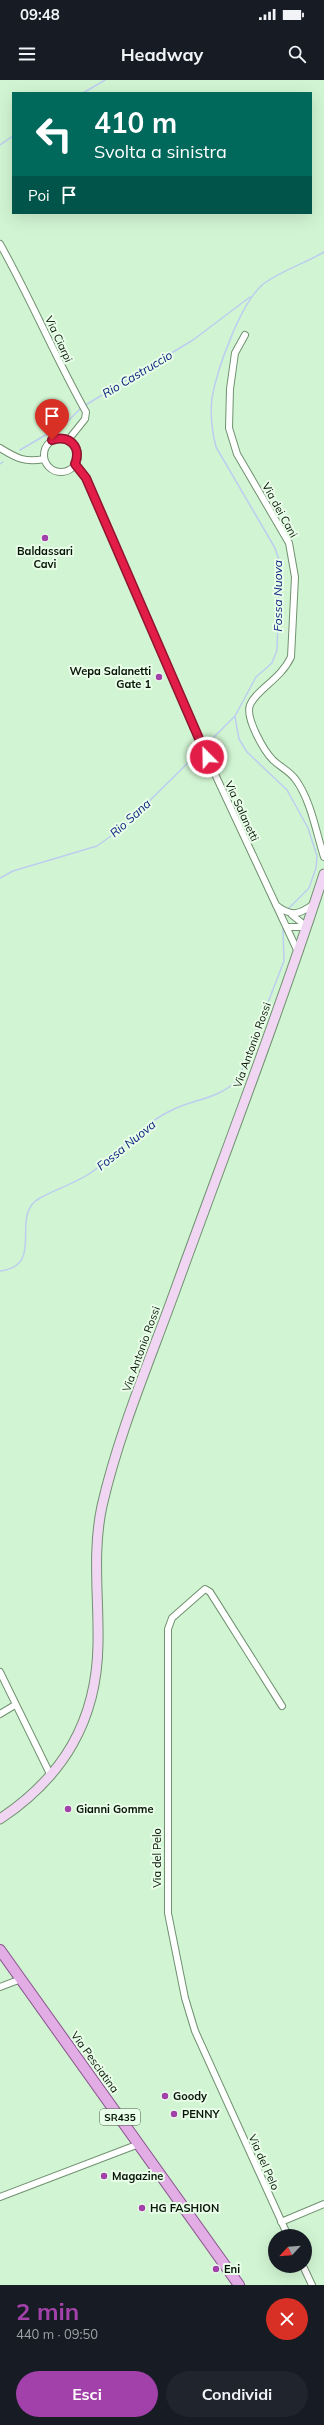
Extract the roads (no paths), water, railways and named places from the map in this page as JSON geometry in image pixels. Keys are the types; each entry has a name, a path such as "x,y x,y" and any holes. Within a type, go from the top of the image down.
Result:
{"main road":[{"name":"Via Antonio Rossi","path":"0,1819 26,1800 51,1776 80,1733 88,1711 94,1686 98,1643 97,1538 103,1504 116,1459 307,927 324,874"},
{"name":"Via Pesciatina","path":"0,1950 239,2285"}],"street":[{"name":"Via Ciarpi","path":"0,244 22,282 63,371 83,407 85,420 69,439"},
{"name":"Via dei Cani","path":"246,335 235,353 230,389 230,436 248,475 289,543 295,577 291,657 285,669 253,700 249,708 251,719 264,749 273,760 296,779 305,797 324,857"},
{"path":"58,438 69,439 76,448 77,458 75,464 66,471 61,472 50,468 44,459 45,448 48,443 58,438"},
{"path":"0,448 19,460 30,462 44,459"},
{"name":"Via Salanetti","path":"75,464 86,478 198,738 274,904 288,926 298,952"},
{"path":"274,904 285,913 292,915 307,927"},
{"path":"292,915 304,912 314,904"},
{"path":"288,926 307,927"},
{"name":"Via del Pelo","path":"282,1706 210,1592 205,1589 172,1618 168,1629 168,1913 185,1998 195,2031 284,2229"},
{"path":"0,1672 51,1776"},
{"path":"0,1714 15,1705"},
{"path":"0,1987 21,1979"},
{"path":"0,2197 139,2144"},
{"path":"281,2222 324,2204"},
{"path":"306,2273 312,2285"}],"waterway":[{"path":"85,92 105,80"},
{"path":"0,145 12,137"},
{"name":"Fossa Nuova","path":"288,909 309,888 316,868 317,856 308,828 287,790 247,752 239,739 235,716 256,677 272,663 277,650 280,563 275,548 216,447 213,435 211,404 224,355 238,322 254,294 269,280 324,252"},
{"name":"Rio Castruccio","path":"84,406 193,340 250,297"},
{"name":"Rio Castruccio","path":"20,450 66,423 81,408"},
{"name":"Rio Sana","path":"205,746 235,716"},
{"name":"Rio Sana","path":"0,878 13,871 97,846 121,829 201,750"},
{"name":"Fossa Nuova","path":"0,1271 14,1267 22,1259 25,1250 27,1216 31,1206 40,1198 90,1174 141,1130 170,1111 213,1096 230,1087 238,1080 284,961 283,929"}],"place":[{"name":"Baldassari Cavi","path":"45,538"},
{"name":"Wepa Salanetti Gate 1","path":"159,677"},
{"name":"Gianni Gomme","path":"68,1809"},
{"name":"Goody","path":"165,2096"},
{"name":"PENNY","path":"174,2114"},
{"name":"Magazine","path":"104,2176"},
{"name":"HG FASHION","path":"142,2208"},
{"name":"Eni","path":"216,2269"}]}
